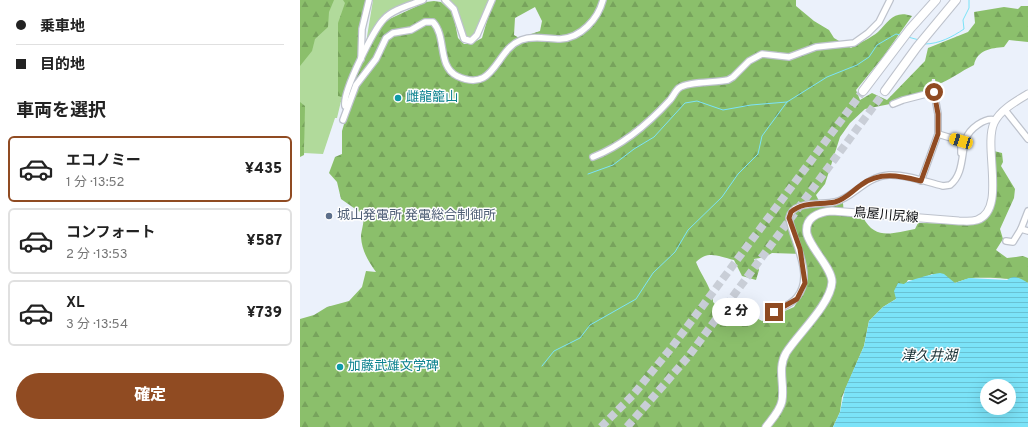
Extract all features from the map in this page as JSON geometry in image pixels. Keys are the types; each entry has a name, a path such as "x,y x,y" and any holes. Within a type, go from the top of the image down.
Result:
{"highway":[{"path":"863,91 910,29 936,0"},
{"path":"885,91 927,34 956,0"}],"main road":[{"path":"995,120 1005,110 1028,94"},
{"name":"鳥屋川尻線","path":"766,427 779,409 782,400 781,372 783,359 817,313 832,285 831,276 807,234 807,227 812,217 818,213 832,211 959,222 978,220 986,214 992,202 990,134 995,120"}],"street":[{"path":"361,60 362,30 369,0"},
{"path":"346,108 345,102 347,94 361,60 384,19 393,13 423,0"},
{"path":"445,0 454,9 464,39 471,41 477,35 492,0"},
{"path":"343,120 346,108 356,85 376,59 386,38 393,33 411,30 425,22 433,22 438,29 447,67 455,75 460,77 479,79 485,78 491,73 512,45 521,40 533,37 561,39 578,33 593,19 603,0"},
{"path":"593,157 609,151 630,137 671,100 679,88 688,85 728,80 749,61 762,54 790,57 816,47 854,43 868,33 879,22 890,0"},
{"path":"893,104 934,92 938,114 938,134 921,181"},
{"path":"907,99 908,107"},
{"path":"1005,110 1028,139"},
{"path":"774,312 797,299 805,283 800,249 789,218 792,211 805,205 840,200 867,181 884,175 897,175 943,186 950,185 960,170 966,138 984,121 995,120"},
{"path":"938,134 961,141 961,153 963,156"},
{"path":"1006,241 1012,242 1021,229 1028,211"},
{"path":"1021,229 1028,231"}],"green space":[{"path":"300,0 367,0 368,3 359,34 358,57 363,60 383,22 426,2 441,2 453,13 458,38 464,44 471,44 482,38 493,0 796,0 796,6 814,21 829,30 834,38 851,48 878,32 892,18 901,14 912,16 883,57 856,90 860,100 872,93 887,100 925,61 928,48 968,32 975,23 974,12 1004,7 1018,9 1021,6 1028,6 1028,42 1009,40 1004,47 990,49 981,53 974,65 946,81 936,85 935,79 932,79 930,91 897,100 890,104 865,109 850,123 840,137 825,184 816,195 819,201 827,206 843,203 844,215 863,217 873,230 885,234 915,229 918,223 977,224 991,211 995,192 994,151 1002,153 1003,162 1001,166 1015,189 1014,198 1000,229 1003,239 996,250 1007,258 1023,256 1028,258 1028,283 1009,279 971,278 955,283 932,274 918,280 908,280 896,299 883,307 869,321 864,346 842,397 840,412 833,427 300,427 300,319 314,315 327,307 349,301 362,287 366,271 376,272 370,264 363,247 361,235 364,215 341,199 337,182 329,173 335,157 342,154 342,131 347,114 347,103 331,100 300,76","holes":["535,7 542,21 540,31 519,38 514,35 515,18","772,253 802,254 808,278 802,294 794,307 762,321 749,314 724,313 713,302 709,288 696,262 700,258 709,255 734,260 742,276 756,280 759,270 754,259 765,257"]},
{"path":"334,0 343,0 345,3 338,23 338,96 342,97 337,118 335,118 323,154 304,153 305,106 300,102 300,66 312,51 315,39 328,27 329,12"},
{"path":"373,0 418,0 382,17 365,49"},
{"path":"449,0 490,0 473,38 468,38 466,35 457,9"},
{"path":"300,101 307,105 304,155 300,157"}],"water":[{"name":"津久井湖","path":"940,273 944,274 955,283 969,278 1007,280 1015,277 1028,283 1028,427 833,427 840,412 845,389 864,346 869,321 883,307 896,299 894,291 898,283 904,284 915,279"}],"waterway":[{"path":"925,44 945,40 964,29 963,20 969,8 969,0"},
{"path":"588,174 613,165 634,149 654,137 685,103 697,101 723,110 751,105 787,102 827,77 857,65 869,57 877,45 896,34 901,35"},
{"path":"908,37 919,40"},
{"path":"542,366 554,351 580,338 590,325 636,299 653,273 675,252 688,230 722,197 738,174 758,154 762,136 787,102"}],"tunnel":[{"path":"601,427 633,395 672,347 863,91"},
{"path":"627,427 688,357 885,91"}],"place":[{"name":"雌龍籠山","path":"398,98"},
{"name":"城山発電所 発電総合制御所","path":"329,216"},
{"name":"加藤武雄文学碑","path":"340,367"}],"route":[{"path":"774,312 797,299 805,283 800,249 797,245 789,218 791,212 800,206 835,202 845,198 867,181 884,175 897,175 921,181 938,134 938,114 934,92"}]}
